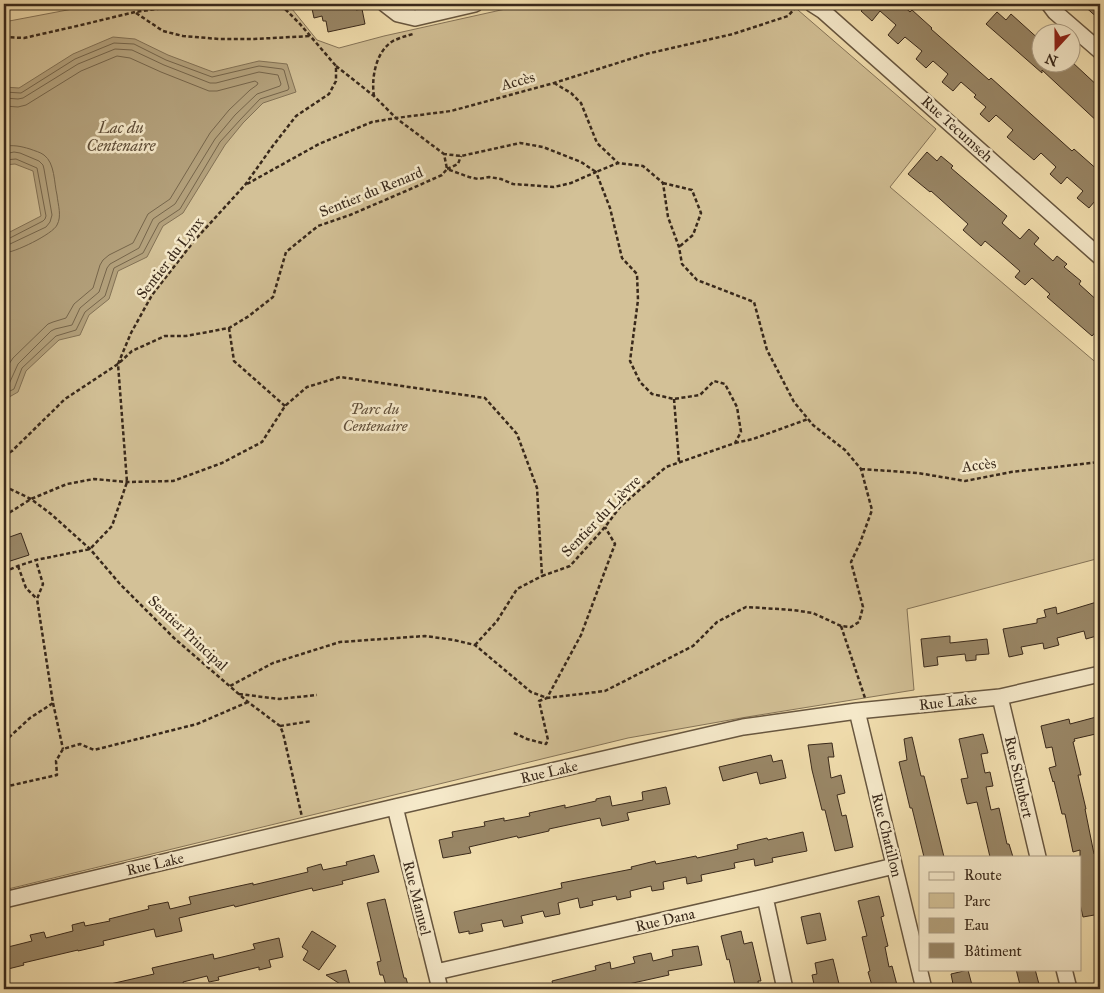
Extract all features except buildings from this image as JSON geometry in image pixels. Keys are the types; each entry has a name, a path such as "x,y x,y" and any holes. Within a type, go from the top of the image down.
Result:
{"street":[{"path":"385,4 398,14 415,18 475,4"},
{"path":"1049,4 1055,12 1100,51"},
{"name":"Rue Tecumseh","path":"821,6 1100,257"},
{"name":"Rue Lake","path":"4,900 304,828 743,727 863,710 1000,697 1100,674"},
{"name":"Rue Schubert","path":"1000,697 1038,856"},
{"name":"Rue Chatillon","path":"863,710 894,866 919,968"},
{"name":"Rue Manuel","path":"395,807 440,989"},
{"name":"Rue Dana","path":"436,972 894,866"},
{"path":"765,897 785,989"},
{"name":"Rue Chatillon","path":"919,970 924,989"},
{"path":"1064,970 1069,989"}],"path":[{"path":"4,36 24,38 135,12 192,4"},
{"path":"280,4 336,66 374,96 396,118 444,154 461,156 520,143 543,147 581,162 596,172 610,208 622,258 636,274 638,300 630,362 640,382 652,394 674,399 700,395 714,381 725,384 736,406 740,423 741,432 735,443"},
{"name":"Accès","path":"245,185 319,144 372,122 451,111 554,83 646,54 733,34 788,16 799,4"},
{"path":"135,12 163,31 183,36 219,39 310,36"},
{"path":"374,96 372,87 376,62 394,41 412,34 415,18"},
{"name":"Sentier du Lynx","path":"90,549 112,526 127,482 118,364 132,333 152,295 194,241 245,185 296,116 329,94 336,81 336,66"},
{"path":"554,83 571,93 581,103 597,143 618,163"},
{"path":"444,154 447,169 469,177 501,179 513,184 554,187 571,183 618,163 643,166 663,183 692,190 701,213 693,235 679,247"},
{"name":"Sentier du Renard","path":"4,456 12,451 65,399 118,364 132,350 165,336 186,336 228,328 249,316 272,297 286,252 318,226 350,215 442,174 447,169 458,164 461,156"},
{"path":"514,733 528,740 546,744 548,740 538,701 547,698 605,691 693,646 717,622 746,607 813,613 841,626 851,626 859,622 862,607 851,562 872,510 861,469 846,450 813,425 794,402 767,350 754,302 697,280 682,264 679,247 668,216 663,183"},
{"path":"228,328 234,361 285,406"},
{"name":"Sentier du Lièvre","path":"4,516 31,500 67,484 94,480 127,482 173,481 222,462 262,442 285,406 307,387 340,377 485,398 517,434 537,488 542,576 570,566 620,507 666,467 735,443 753,440 808,419"},
{"path":"674,399 679,462"},
{"name":"Accès","path":"861,469 918,473 965,481 1011,472 1100,462"},
{"name":"Sentier Principal","path":"4,486 31,500 51,514 90,549 120,584 174,638 248,702 280,726"},
{"path":"547,698 581,635 616,544 605,527"},
{"path":"4,572 36,560 90,549"},
{"path":"4,787 58,775 56,761 63,749 53,703 37,599 43,584 36,560"},
{"path":"18,566 26,588 37,599"},
{"path":"475,645 497,621 517,589 542,576"},
{"path":"841,626 863,710"},
{"path":"230,686 273,663 340,642 424,636 475,645 530,692 547,698"},
{"path":"239,694 279,700 317,695"},
{"path":"63,749 80,744 94,750 198,724 248,702"},
{"path":"4,742 30,718 53,703"},
{"path":"304,828 280,726 312,721"}],"green space":[{"name":"Parc du Centenaire","path":"99,4 288,4 317,40 339,48 528,4 791,4 936,129 890,187 1100,366 1100,558 907,609 914,690 628,738 4,890 4,22"}],"water":[{"name":"Lac du Centenaire","path":"113,37 135,39 168,55 213,72 259,61 287,64 296,92 263,103 243,123 225,145 183,213 163,226 147,257 118,271 109,299 89,315 80,335 59,340 26,371 18,392 4,400 4,235 41,216 33,171 15,164 4,165 4,87 19,88 73,54"}]}
